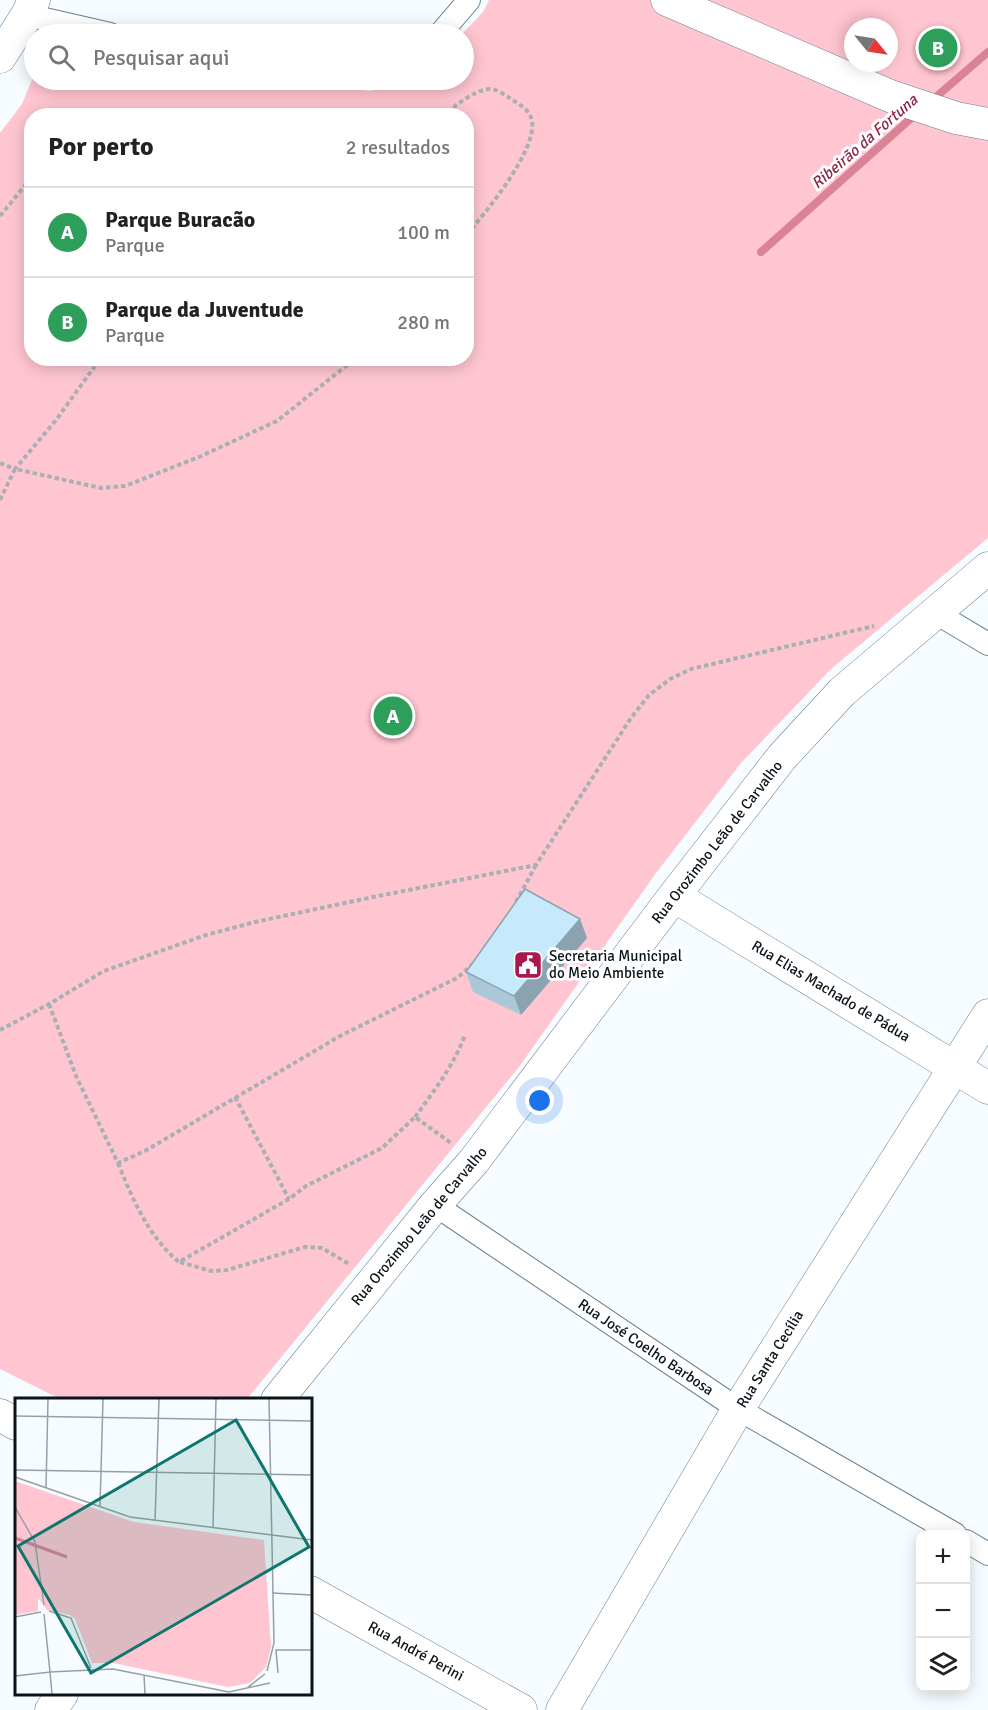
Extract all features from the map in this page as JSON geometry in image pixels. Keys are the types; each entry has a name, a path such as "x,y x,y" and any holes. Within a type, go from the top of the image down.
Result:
{"main road":[{"path":"668,0 890,96 956,118 988,124"},
{"path":"0,57 31,8"},
{"name":"Rua Orozimbo Leão de Carvalho","path":"279,1398 435,1205 474,1161 782,757 834,700 988,568"},
{"name":"Rua Elias Machado de Pádua","path":"674,896 988,1088"},
{"name":"Rua Santa Cecília","path":"562,1710 738,1409 988,1015"},
{"path":"0,1414 15,1423"},
{"name":"Rua André Perini","path":"312,1593 521,1710"},
{"path":"51,1710 61,1695"}],"street":[{"path":"449,24 469,0"},
{"path":"31,8 80,24"},
{"path":"936,613 988,644"},
{"name":"Rua José Coelho Barbosa","path":"435,1205 738,1409 948,1530"},
{"path":"970,1543 988,1554"}],"path":[{"path":"454,108 476,94 490,89 501,92 525,108 532,120 532,137 494,202 474,226"},
{"path":"0,216 24,187"},
{"path":"0,500 15,469 56,420 95,366"},
{"path":"0,463 15,469 101,488 125,486 199,457 277,421 346,366"},
{"path":"515,904 536,865 631,718 649,695 669,679 691,669 880,624"},
{"path":"0,1030 50,1004 104,971 206,935 255,922 536,865"},
{"path":"118,1163 145,1151 340,1036 457,978 479,958"},
{"path":"50,1004 76,1076 118,1163 135,1206 163,1249 179,1262 211,1271 227,1270 305,1247 322,1248 375,1280"},
{"path":"179,1262 289,1199 306,1186 382,1148 415,1117 447,1072 460,1050 465,1035"},
{"path":"235,1097 289,1199"},
{"path":"415,1117 474,1161"}],"shaded area":[{"path":"489,0 988,0 988,538 831,669 741,763 656,873 519,1067 248,1398 58,1398 0,1369 0,133 22,104 28,90 474,90 474,24 472,24 483,12"}],"building":[{"name":"Secretaria Municipal do Meio Ambiente","path":"525,889 580,919 514,996 466,972"}],"waterway":[{"name":"Ribeirão da Fortuna","path":"929,103 988,52"},
{"name":"Ribeirão da Fortuna","path":"761,252 917,113"}],"place":[{"name":"Parque da Juventude","path":"938,48"},
{"name":"Parque Buracão","path":"393,716"},
{"name":"Secretaria Municipal do Meio Ambiente","path":"528,965"}]}
